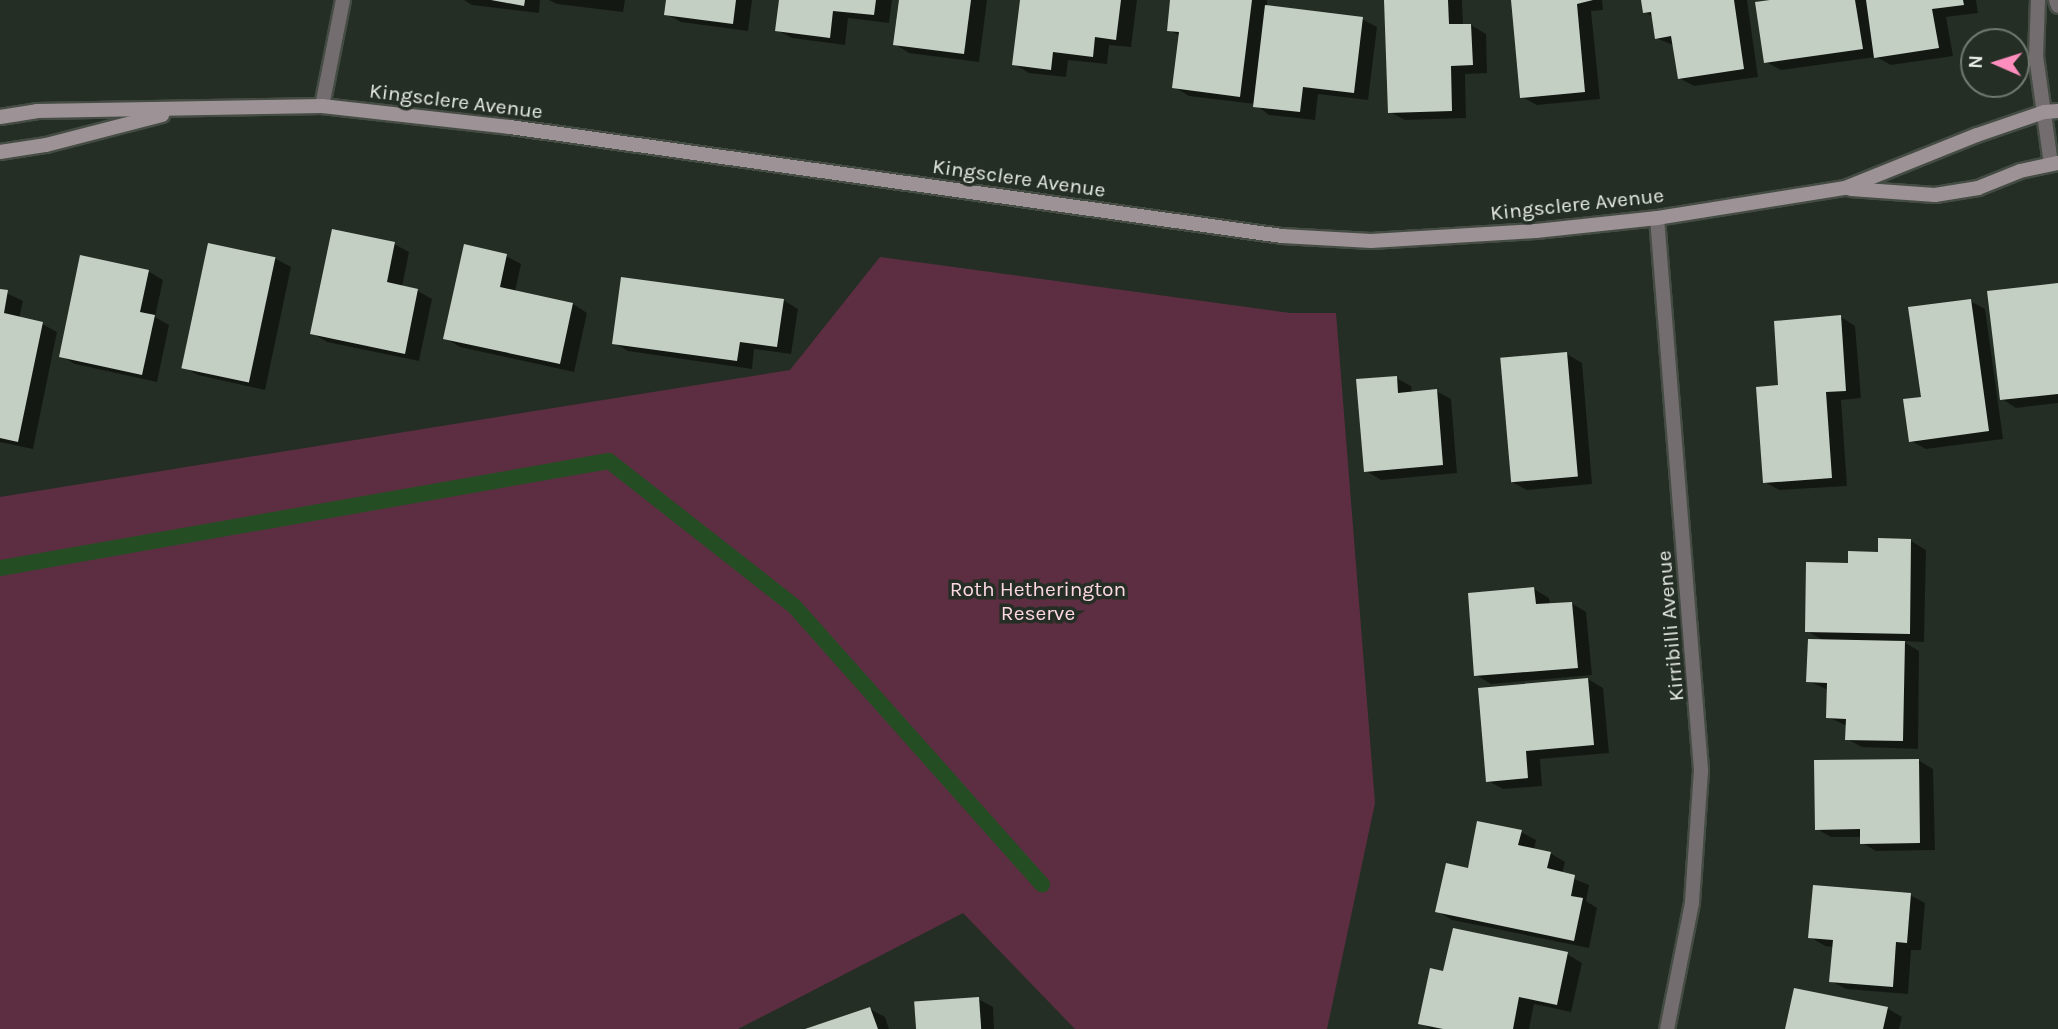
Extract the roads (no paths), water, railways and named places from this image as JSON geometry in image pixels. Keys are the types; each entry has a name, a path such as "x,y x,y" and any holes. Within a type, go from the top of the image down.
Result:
{"main road":[{"name":"Kingsclere Avenue","path":"0,117 37,111 321,106 510,127 1282,236 1371,241 1536,231 1657,218 1845,188 1977,135 2051,112"},
{"name":"Kingsclere Avenue","path":"0,152 46,145 187,108"},
{"name":"Kingsclere Avenue","path":"1845,188 1935,195 1978,188 2020,171 2055,164"}],"street":[{"path":"321,106 343,0"},
{"path":"2039,0 2036,56 2051,112 2055,164"},
{"path":"2056,0 2058,6"},
{"name":"Kirribilli Avenue","path":"1657,218 1701,770 1692,903 1667,1029"}],"waterway":[{"path":"0,568 609,461 794,606 1042,884"}],"park label":[{"name":"Roth Hetherington Reserve","path":"1038,601"}]}
